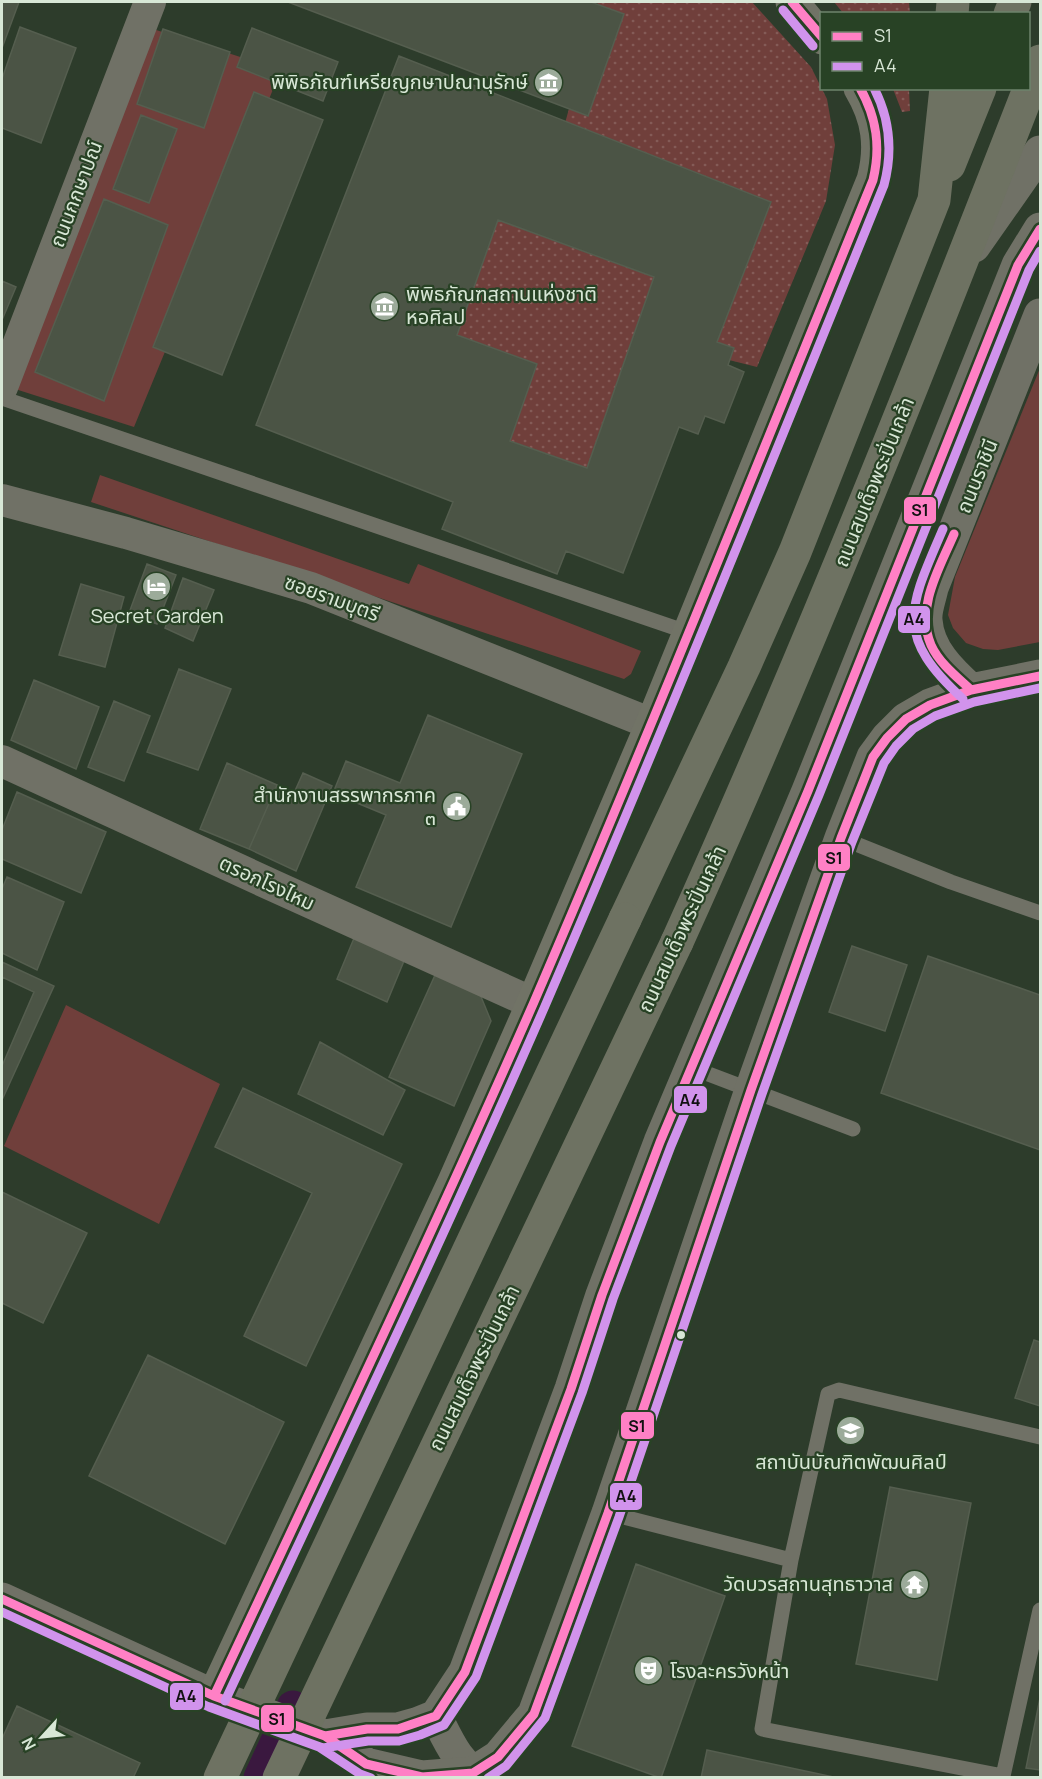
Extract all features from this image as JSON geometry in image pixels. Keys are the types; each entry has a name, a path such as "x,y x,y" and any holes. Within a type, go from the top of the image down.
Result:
{"main road":[{"path":"792,2 820,36"},
{"name":"ถนนสมเด็จพระปิ่นเกล้า","path":"1030,89 1041,61"},
{"path":"214,1696 449,1193 533,1003 690,633 873,180 879,142 874,119 861,90"},
{"path":"934,200 946,90"},
{"path":"220,1778 744,667 795,552 979,90"},
{"name":"ถนนสมเด็จพระปิ่นเกล้า","path":"279,1778 677,942 798,667 1030,90"}],"street":[{"name":"ถนนกกษาปณ์","path":"2,387 150,2"},
{"path":"962,263 1041,152"},
{"name":"ถนนราชินี","path":"436,1716 465,1672 571,1389 631,1215 690,1067 804,801 1017,265 1041,229"},
{"name":"ถนนราชินี","path":"971,690 949,670 931,644 925,619 932,588 1041,315"},
{"name":"ซอยรามบุตรี","path":"2,500 126,533 311,588 652,724"},
{"path":"2,1599 214,1696 316,1732 366,1764 422,1777 485,1769 534,1714 608,1513 751,1090 841,838 873,757 887,738 906,720 930,705 971,690 1041,676"},
{"name":"ตรอกโรงไหม","path":"2,761 533,1003"},
{"path":"316,1732 398,1729 436,1716 453,1751 485,1769"}],"lane":[{"path":"2,398 690,633"},
{"path":"841,838 951,882 1041,913"},
{"path":"690,1067 853,1129"},
{"path":"1041,1437 839,1390 828,1394 791,1560 762,1729 1003,1776 1041,1610"},
{"path":"608,1513 791,1560"}],"shaded area":[{"path":"598,2 752,2 811,67 820,85 820,90 822,90 827,99 835,145 826,201 757,367 693,351 731,204 561,138"},
{"path":"834,2 909,2 910,12 842,12"},
{"path":"153,29 281,70 134,427 12,388"},
{"path":"893,90 909,90 910,111 902,112"},
{"path":"498,220 654,277 587,468 510,441 457,335"},
{"path":"1040,368 1040,642 998,650 983,649 966,643 953,628 948,615 955,577"},
{"path":"100,475 409,584 418,564 641,651 631,674 624,679 91,502"},
{"path":"66,1005 220,1084 159,1224 4,1146"}],"building":[{"path":"2,2 19,2 2,48"},
{"name":"พิพิธภัณฑ์เหรียญกษาปณานุรักษ์","path":"288,2 591,2 624,14 588,116"},
{"path":"20,27 76,48 41,143 2,128 2,79"},
{"path":"252,28 338,62 323,101 237,67"},
{"path":"163,29 230,52 204,128 137,104"},
{"name":"พิพิธภัณฑสถานแห่งชาติ หอศิลป","path":"399,56 771,202 717,342 734,348 728,365 744,372 724,423 705,416 698,434 679,427 623,573 566,551 557,574 442,529 453,502 256,425","holes":["498,220 654,277 587,468 510,441 537,364 457,335"]},
{"path":"254,92 323,120 222,375 153,347"},
{"path":"141,115 177,129 149,203 113,189"},
{"path":"104,199 168,225 104,401 35,372"},
{"path":"2,281 16,287 2,320"},
{"path":"147,564 176,575 157,624 129,613"},
{"path":"183,578 214,590 193,641 165,628"},
{"path":"81,584 124,597 105,667 59,655"},
{"path":"179,669 231,689 198,770 147,752"},
{"path":"34,680 99,707 76,769 11,740"},
{"path":"114,701 150,716 124,781 88,767"},
{"path":"428,715 522,754 451,927 356,887 386,815 333,793 346,761 400,783"},
{"path":"227,763 277,785 249,849 200,829"},
{"path":"303,773 332,786 296,871 249,849 277,785 294,793"},
{"path":"17,792 106,832 81,893 2,859 2,830"},
{"path":"7,877 64,902 37,970 2,953 2,889"},
{"path":"357,931 406,956 387,1002 337,979"},
{"path":"852,946 907,965 885,1031 829,1012"},
{"path":"928,956 1040,995 1040,1150 881,1093"},
{"path":"2,962 54,986 2,1100"},
{"path":"440,964 477,987 491,1021 454,1106 389,1077"},
{"path":"2,977 34,992 2,1066"},
{"path":"320,1042 405,1090 383,1135 298,1094"},
{"path":"243,1088 402,1164 306,1366 244,1336 312,1193 215,1147"},
{"path":"2,1192 87,1233 43,1323 2,1303"},
{"path":"1034,1340 1040,1342 1040,1406 1015,1398"},
{"path":"148,1355 284,1422 225,1544 89,1476"},
{"name":"วัดบวรสถานสุทธาวาส","path":"890,1487 971,1503 937,1680 856,1664"},
{"name":"โรงละครวังหน้า","path":"636,1564 725,1596 661,1778 572,1746"},
{"path":"1040,1698 1040,1770 1026,1768"},
{"path":"17,1706 140,1763 133,1778 2,1778 2,1739"},
{"path":"707,1750 838,1778 701,1778"}],"waterway":[{"path":"260,1778 293,1707"}],"transit line":[{"name":"S1","path":"792,2 820,35"},
{"name":"A4","path":"783,10 813,46"},
{"name":"S1","path":"214,1696 416,1263 534,1002 663,695 873,180 877,156 876,133 870,110 861,90"},
{"name":"A4","path":"225,1701 427,1268 545,1006 674,699 884,185 889,148 887,123 875,90"},
{"name":"S1","path":"214,1696 325,1736 367,1729 398,1729 436,1716 465,1672 660,1142 808,791 1018,265 1040,229"},
{"name":"A4","path":"210,1707 323,1748 368,1741 399,1741 444,1725 476,1677 671,1146 819,795 1029,270 1040,251"},
{"name":"A4","path":"943,529 922,580 914,620 917,638 926,657 941,677 963,699"},
{"name":"S1","path":"954,534 931,588 926,617 927,631 931,645 939,658 971,690"},
{"name":"S1","path":"2,1599 214,1696 325,1736 366,1764 422,1777 473,1773 498,1757 534,1714 608,1513 751,1090 841,838 873,757 887,738 906,719 930,705 971,690 1040,676"},
{"name":"A4","path":"488,1778 506,1766 545,1718 619,1517 762,1094 852,842 884,763 896,746 913,729 935,716 974,702 1040,688"},
{"name":"A4","path":"2,1612 209,1707 319,1747 360,1774 371,1778"}],"place":[{"name":"พิพิธภัณฑ์เหรียญกษาปณานุรักษ์","path":"549,82"},
{"name":"พิพิธภัณฑสถานแห่งชาติ หอศิลป","path":"385,306"},
{"name":"Secret Garden","path":"157,586"},
{"name":"สำนักงานสรรพากรภาค ๓","path":"457,806"},
{"name":"สถาบันบัณฑิตพัฒนศิลป์","path":"851,1431"},
{"name":"วัดบวรสถานสุทธาวาส","path":"914,1584"},
{"name":"โรงละครวังหน้า","path":"649,1671"}]}
